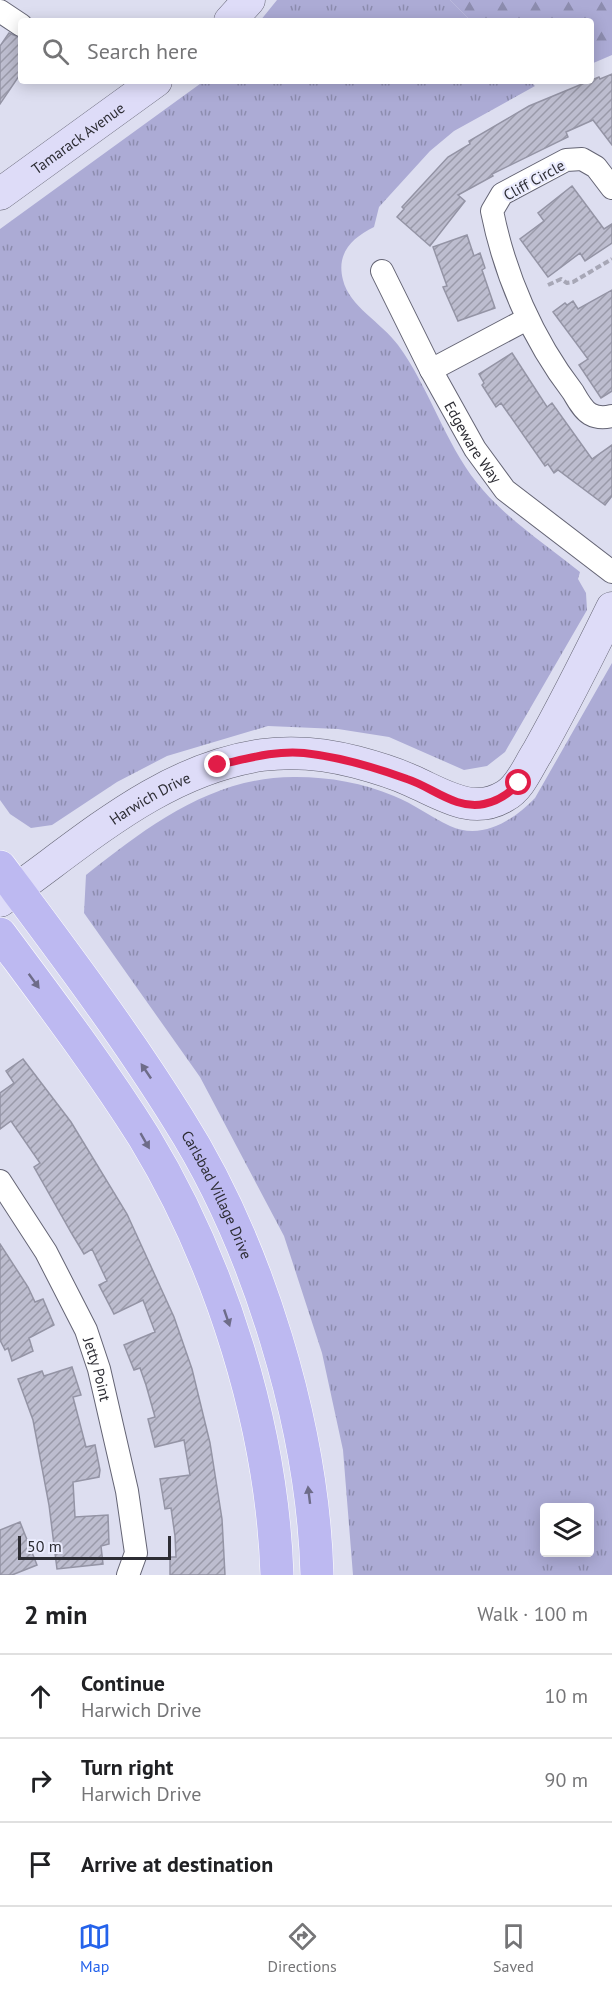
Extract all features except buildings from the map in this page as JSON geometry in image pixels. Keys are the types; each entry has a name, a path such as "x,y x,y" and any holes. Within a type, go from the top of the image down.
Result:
{"main road":[{"name":"Carlsbad Village Drive","path":"6,886 179,1120 207,1169 252,1269 280,1351 294,1408 308,1485 316,1575"},
{"path":"0,934 143,1137 171,1187 215,1284 242,1362 255,1416 269,1491 277,1575"}],"street":[{"path":"233,18 249,0"},
{"path":"0,11 18,23"},
{"name":"Tamarack Avenue","path":"0,194 152,84"},
{"name":"Cliff Circle","path":"612,188 596,167 582,159 566,160 502,194 492,211 496,230 527,319 550,362 588,414 603,418 612,416"},
{"name":"Edgeware Way","path":"382,271 430,370 475,449 505,490 612,573"},
{"path":"430,370 527,319"},
{"name":"Harwich Drive","path":"6,886 140,800 218,765 262,755 303,753 356,762 410,780 455,802 483,805 506,796 519,783 564,705 612,608"},
{"name":"Jetty Point","path":"0,1181 46,1252 86,1330 99,1370 127,1491 136,1552 128,1575"}],"path":[{"path":"548,285 561,279 567,283 573,282 612,260"}],"green space":[{"path":"277,0 450,0 468,18 262,18"},
{"path":"450,0 612,0 612,55 594,63 594,18 468,18"},
{"path":"200,84 533,84 535,86 454,131 430,151 379,207 374,227 353,241 344,254 341,270 346,289 352,298 391,337 409,361 455,450 477,483 500,508 580,572 578,579 586,593 587,610 505,752 487,766 464,770 389,737 338,729 268,726 167,756 117,782 52,825 31,828 10,814 0,800 0,229"},
{"path":"612,663 612,1575 353,1575 343,1450 322,1353 284,1236 200,1077 84,913 86,875 133,839 183,807 237,785 266,779 309,777 358,784 401,799 450,826 462,830 485,830 497,826 535,798"}],"route":[{"path":"218,765 262,755 303,753 356,762 410,780 455,802 483,805 506,796 519,783"}]}
